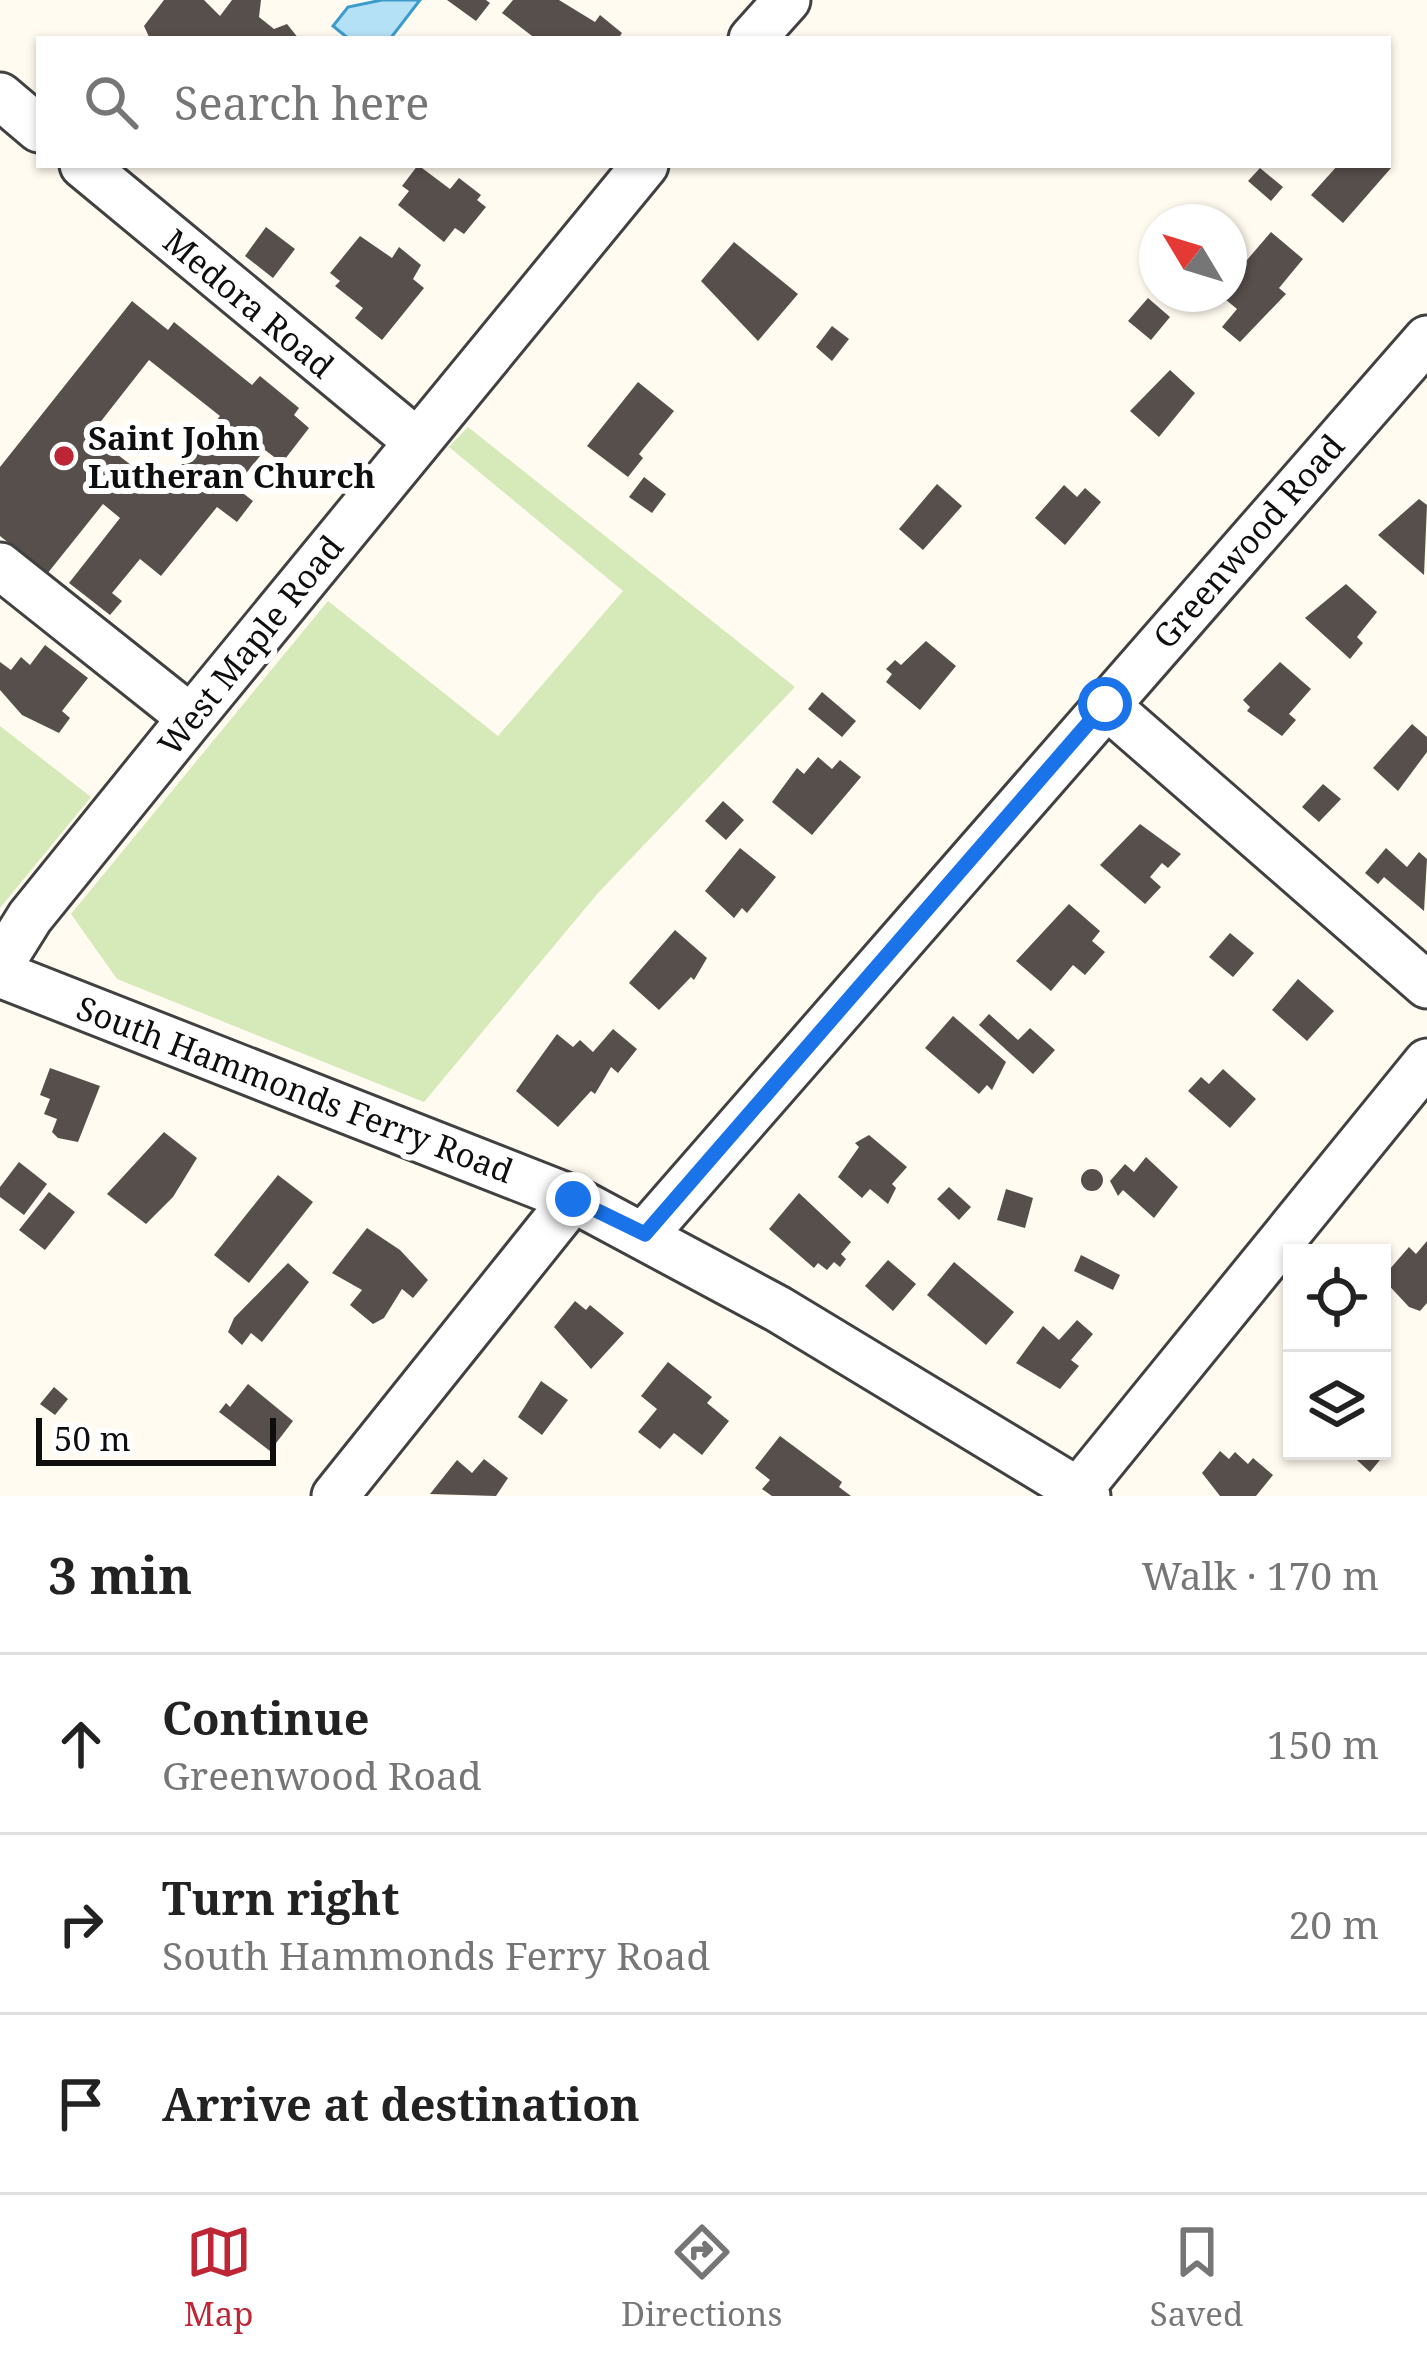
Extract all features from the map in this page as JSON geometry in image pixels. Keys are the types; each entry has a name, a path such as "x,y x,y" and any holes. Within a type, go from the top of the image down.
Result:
{"street":[{"path":"755,36 787,0"},
{"path":"0,96 36,126"},
{"name":"Medora Road","path":"87,168 416,440"},
{"name":"West Maple Road","path":"0,970 30,917 643,168"},
{"name":"Greenwood Road","path":"645,1234 1427,338"},
{"path":"0,566 191,718"},
{"path":"1105,704 1427,985"},
{"name":"South Hammonds Ferry Road","path":"0,970 573,1199 645,1234 1080,1494"},
{"path":"1080,1494 1427,1062"},
{"path":"335,1496 573,1199"}],"green space":[{"path":"468,427 795,687 598,893 424,1102 117,979 71,914 328,601 498,736 623,591 449,447"},
{"path":"0,726 91,797 0,908"}],"water":[{"path":"382,0 420,0 392,36 345,36 333,26 348,7"}],"building":[{"path":"164,0 204,0 220,16 232,0 261,0 259,17 274,29 287,24 297,36 149,36 144,26"},
{"path":"447,0 486,0 490,3 476,21"},
{"path":"513,0 559,0 595,22 600,15 622,33 532,36 502,13"},
{"path":"416,168 422,168 450,189 459,178 481,195 477,200 486,207 464,234 455,228 444,242 398,205 409,191 402,186"},
{"path":"1260,168 1283,187 1271,201 1248,181"},
{"path":"1335,168 1391,168 1343,223 1311,195"},
{"path":"266,227 295,249 273,278 245,256"},
{"path":"1271,232 1303,259 1279,288 1286,294 1240,342 1222,327 1234,312 1247,312 1247,260"},
{"path":"360,236 392,258 399,247 421,265 413,279 424,288 382,340 355,318 363,308 335,286 340,281 330,273"},
{"path":"734,242 798,294 758,341 701,281"},
{"name":"Saint John Lutheran Church","path":"132,301 168,330 174,322 252,385 260,376 299,408 294,415 309,428 282,463 265,450 235,487 253,501 237,522 217,507 161,576 140,559 112,593 122,601 110,615 69,583 120,518 103,504 47,574 0,536 0,467","holes":["149,360 220,416 162,489 91,434"]},
{"path":"1139,308 1170,317 1151,340 1128,321"},
{"path":"832,326 849,339 832,361 816,347"},
{"path":"1170,370 1195,393 1159,437 1130,411"},
{"path":"638,382 674,411 639,454 643,458 628,477 587,446"},
{"path":"644,477 666,494 652,513 629,497"},
{"path":"937,484 962,506 923,550 899,529"},
{"path":"1064,485 1077,497 1085,488 1101,502 1065,545 1035,518"},
{"path":"1419,499 1427,505 1424,575 1378,535"},
{"path":"1346,584 1377,612 1357,637 1363,643 1350,659 1305,618"},
{"path":"926,641 956,666 920,710 886,682 892,674 886,669 895,660 901,665"},
{"path":"45,645 88,678 62,711 70,718 59,733 22,715 0,690 0,662 11,670 21,657 30,665"},
{"path":"1280,662 1311,689 1289,714 1296,720 1282,736 1247,711 1250,707 1243,700"},
{"path":"822,692 856,721 842,737 808,709"},
{"path":"1412,724 1427,737 1427,752 1398,791 1373,768"},
{"path":"818,757 832,769 840,760 861,777 812,835 772,802 797,768 804,774"},
{"path":"1323,784 1341,799 1319,822 1302,807"},
{"path":"723,801 744,820 726,840 705,821"},
{"path":"1140,824 1181,854 1168,868 1162,863 1150,877 1161,887 1145,904 1100,865"},
{"path":"740,848 776,877 747,913 742,908 734,918 705,891"},
{"path":"1386,848 1407,867 1419,852 1427,859 1424,911 1384,877 1378,884 1365,873"},
{"path":"1069,904 1100,931 1092,941 1105,952 1085,975 1073,965 1051,991 1016,961"},
{"path":"675,930 707,958 694,980 691,977 659,1010 629,983"},
{"path":"1230,933 1254,953 1233,977 1209,957"},
{"path":"1298,979 1334,1011 1307,1041 1272,1010"},
{"path":"989,1014 1018,1040 1030,1028 1055,1050 1033,1074 979,1025"},
{"path":"953,1016 1006,1062 992,1090 987,1085 979,1094 925,1048"},
{"path":"613,1029 637,1049 618,1073 611,1067 595,1094 591,1091 558,1127 516,1091 557,1034 573,1047 580,1040 593,1052"},
{"path":"50,1068 100,1086 78,1142 58,1138 52,1132 57,1119 44,1114 50,1099 40,1095"},
{"path":"1223,1069 1256,1099 1230,1128 1188,1091 1201,1077 1209,1084"},
{"path":"164,1132 197,1158 173,1197 146,1224 107,1194"},
{"path":"869,1135 907,1167 892,1184 896,1188 888,1204 870,1189 862,1198 838,1177 859,1147 855,1143"},
{"path":"1146,1157 1178,1187 1154,1218 1123,1190 1118,1196 1110,1181 1125,1164 1134,1172"},
{"path":"19,1162 47,1184 24,1215 0,1197 0,1187"},
{"path":"1092,1169 1103,1180 1092,1191 1081,1180"},
{"path":"278,1175 313,1202 249,1283 214,1255"},
{"path":"949,1187 971,1207 959,1220 937,1199"},
{"path":"1006,1189 1033,1198 1025,1228 997,1220"},
{"path":"49,1192 75,1212 45,1250 19,1230"},
{"path":"799,1193 851,1242 841,1254 846,1259 840,1267 834,1262 827,1270 818,1263 814,1268 769,1229"},
{"path":"367,1228 400,1250 428,1280 413,1298 402,1289 384,1318 373,1324 350,1305 362,1290 332,1273"},
{"path":"1427,1241 1427,1303 1420,1311 1409,1307 1391,1288 1391,1268 1409,1247 1416,1254"},
{"path":"1081,1255 1120,1275 1113,1290 1074,1271"},
{"path":"888,1260 916,1284 893,1311 865,1286"},
{"path":"954,1262 1014,1312 986,1345 927,1295"},
{"path":"288,1263 309,1282 262,1342 251,1333 242,1345 228,1332 234,1318"},
{"path":"575,1301 586,1310 590,1305 624,1333 591,1369 554,1327"},
{"path":"1077,1320 1093,1334 1071,1360 1079,1366 1060,1389 1016,1363 1043,1326 1059,1340"},
{"path":"668,1362 712,1397 707,1403 729,1421 702,1455 674,1433 660,1449 638,1432 657,1409 641,1396"},
{"path":"541,1381 568,1400 542,1435 518,1417"},
{"path":"248,1384 293,1421 270,1451 219,1412 226,1403 230,1407"},
{"path":"54,1387 68,1399 55,1415 40,1404"},
{"path":"780,1436 842,1482 839,1487 851,1496 772,1496 762,1489 770,1480 755,1468"},
{"path":"1220,1451 1229,1459 1235,1452 1248,1464 1253,1458 1273,1475 1256,1496 1220,1496 1202,1473"},
{"path":"484,1459 508,1478 496,1496 430,1494 457,1460 472,1473"},
{"path":"1357,1460 1380,1460 1370,1472"}],"place":[{"name":"Saint John Lutheran Church","path":"64,456"}],"route":[{"path":"573,1199 645,1234 1105,704"}]}
